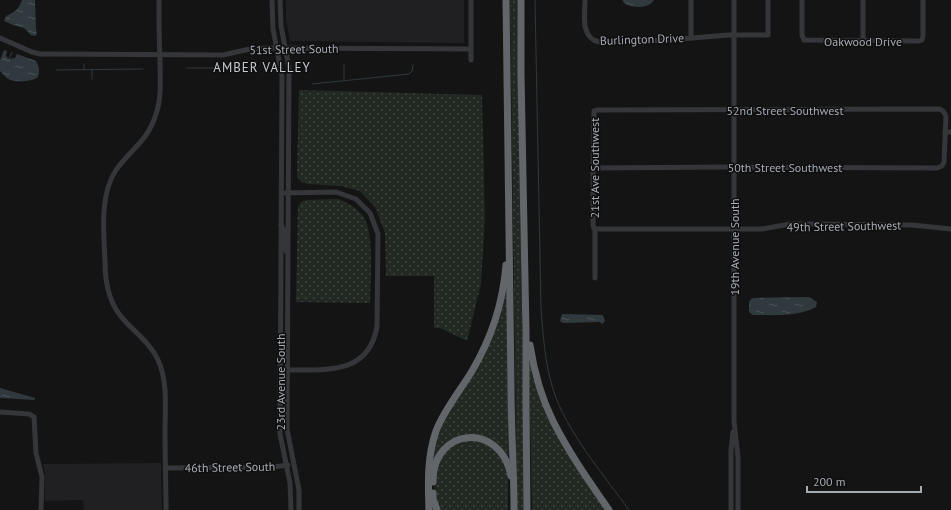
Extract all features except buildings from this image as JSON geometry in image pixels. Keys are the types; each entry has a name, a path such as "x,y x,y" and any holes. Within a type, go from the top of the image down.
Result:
{"highway":[{"path":"506,0 508,242 511,284 511,388 514,510"},
{"path":"521,0 527,510"},
{"path":"429,508 428,466 436,432 446,411 484,349 500,300 506,272 508,242"},
{"path":"526,326 540,391 552,420 569,450 609,510"},
{"path":"436,510 433,499 433,475 437,459 448,445 465,438 474,437 498,447 507,461 514,494"}],"street":[{"path":"159,0 160,89 157,114 152,127 144,139 116,171 107,195 104,221 106,279 109,293 123,320 151,348 158,360 162,372 164,393 166,510"},
{"name":"23rd Avenue South","path":"272,0 273,29 282,76 280,434 290,483 291,510"},
{"name":"23rd Avenue South","path":"280,0 280,26 289,68 287,429 299,490 299,510"},
{"path":"471,0 471,60"},
{"name":"Burlington Drive","path":"585,0 586,32 594,41 626,41 734,35"},
{"path":"691,0 691,38"},
{"name":"19th Avenue South","path":"731,510 731,450 734,421 734,0"},
{"path":"734,35 768,35 768,0"},
{"name":"Oakwood Drive","path":"802,0 802,35 804,40 863,41 922,40 923,0"},
{"path":"863,0 863,41"},
{"name":"51st Street South","path":"0,38 24,49 40,54 223,55 250,49 277,48 471,49"},
{"name":"52nd Street Southwest","path":"598,110 940,109 946,116 945,132"},
{"name":"21st Ave Southwest","path":"595,278 593,168 594,112 598,110"},
{"path":"945,132 951,132"},
{"name":"50th Street Southwest","path":"593,168 937,168 942,166 944,162 945,132"},
{"path":"280,370 324,370 343,367 360,359 371,346 375,338 377,326 378,234 370,213 356,199 336,192 281,193"},
{"name":"23rd Avenue South","path":"280,224 284,230 284,250 288,252"},
{"name":"49th Street Southwest","path":"594,229 762,229 790,224 881,224 951,229"},
{"name":"23rd Avenue South","path":"280,254 284,254 286,257 286,274 288,277"},
{"path":"0,412 32,415 35,421 36,453 42,477 42,510"},
{"name":"19th Avenue South","path":"734,421 738,458 738,510"},
{"name":"46th Street South","path":"165,468 273,467 294,464"}],"shaded area":[{"path":"286,0 464,0 464,43 290,41 286,20"},
{"path":"510,0 517,0 525,510 517,510"},
{"path":"299,90 482,95 485,218 481,284 467,341 440,328 434,328 434,276 386,276 385,233 375,207 360,191 341,186 307,184 300,181 297,176"},
{"path":"338,199 358,210 367,224 370,245 371,271 370,303 296,302 298,207 301,202 307,200"},
{"path":"507,292 509,455 507,455 494,441 484,438 465,436 434,462 431,461 436,438 447,414 461,392 504,293"},
{"path":"532,363 546,411 607,510 532,510 529,364"},
{"path":"474,439 495,448 508,469 508,510 438,510 435,482 438,464 442,456 448,449 456,444"},
{"path":"161,463 162,510 84,510 83,500 45,501 45,473 43,464"}],"water":[{"path":"22,0 35,0 37,34 35,36 31,35 24,28 4,21 6,16 14,12 20,6"},
{"path":"622,0 654,0 648,5 641,7 625,4"},
{"path":"4,50 7,51 6,56 9,59 15,58 17,54 36,61 39,69 38,77 32,80 24,81 13,81 7,78 0,71 0,60"},
{"path":"806,297 817,302 816,307 785,315 753,315 749,312 749,302 753,298"},
{"path":"562,314 603,315 605,321 602,324 600,322 563,323 560,321"},
{"path":"0,388 35,398 35,400 0,398"}],"waterway":[{"path":"535,0 541,308 548,370 553,389 567,421 586,452 629,510"},
{"path":"9,59 12,52"},
{"path":"187,68 246,68 251,67 257,62"},
{"path":"84,64 84,69"},
{"path":"344,64 344,80"},
{"path":"312,84 409,74 412,71 413,65"},
{"path":"56,70 143,69"},
{"path":"92,70 92,79"}],"district":[{"name":"AMBER VALLEY","path":"262,67"}]}
